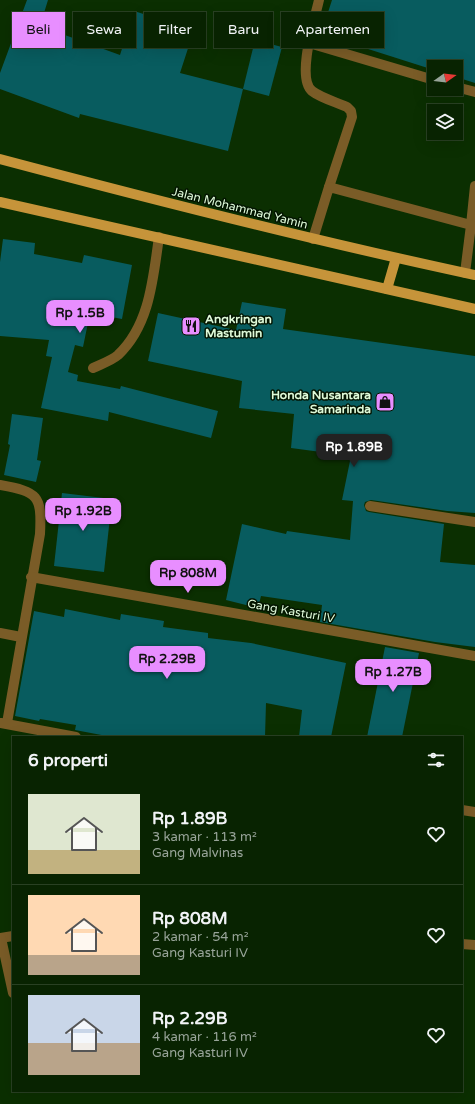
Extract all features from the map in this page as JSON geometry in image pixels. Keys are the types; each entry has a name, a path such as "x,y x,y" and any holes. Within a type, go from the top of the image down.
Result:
{"main road":[{"name":"Jalan Mohammad Yamin","path":"0,159 185,209 470,274"},
{"path":"0,202 475,309"},
{"path":"387,289 396,258"}],"street":[{"path":"316,12 319,0"},
{"path":"309,48 306,79 312,91 347,107 351,111 352,117 313,239"},
{"path":"326,48 427,78"},
{"path":"463,89 475,92"},
{"path":"470,274 471,225 475,186"},
{"path":"329,187 471,225"},
{"path":"93,368 117,356 136,334 149,297 159,237"},
{"path":"0,485 24,489 36,497 41,510 40,534 3,723 71,736"},
{"path":"370,506 475,522"},
{"name":"Gang Kasturi IV","path":"31,577 475,656"},
{"path":"0,633 21,637"},
{"path":"463,810 475,812"},
{"path":"12,936 0,938 12,989"},
{"path":"463,944 475,945"}],"building":[{"path":"27,0 48,0 44,12 23,12"},
{"path":"332,0 475,0 475,83 463,79 463,60 427,60 427,68 365,48 384,48 384,12 328,12"},
{"path":"134,11 144,14 144,48 188,48 180,73 243,89 228,151 80,114 79,118 0,89 0,73 12,41 12,48 65,48 65,35 73,38 73,48 101,48 120,55 122,48 136,48 136,12"},
{"path":"273,45 281,47 269,96 243,89 253,48 273,48"},
{"path":"3,239 35,243 34,254 82,263 84,255 132,265 122,319 90,313 83,347 75,345 68,372 78,375 77,381 120,389 121,386 218,411 211,438 109,412 108,421 41,408 52,357 46,356 49,340 0,336 0,262"},
{"path":"242,302 286,309 283,329 475,356 475,513 447,511 371,500 365,502 364,505 366,511 369,512 444,524 440,562 475,565 475,647 435,642 320,622 322,605 261,596 258,608 226,600 242,524 286,534 287,531 350,540 353,501 342,500 351,456 291,448 294,414 239,408 242,381 148,361 158,313 236,330"},
{"path":"12,414 43,418 37,460 41,461 36,482 4,475 10,445 8,444"},
{"path":"62,493 112,499 104,572 54,566"},
{"path":"65,609 120,620 121,614 164,621 163,627 208,633 208,638 251,643 346,663 331,736 299,736 302,710 266,703 265,736 107,736 75,730 76,725 40,719 39,721 15,716 34,611 64,617"},
{"path":"385,647 419,653 402,736 367,736"}],"place":[{"name":"Angkringan Mastumin","path":"191,326"},
{"name":"Honda Nusantara Samarinda","path":"385,402"}]}
